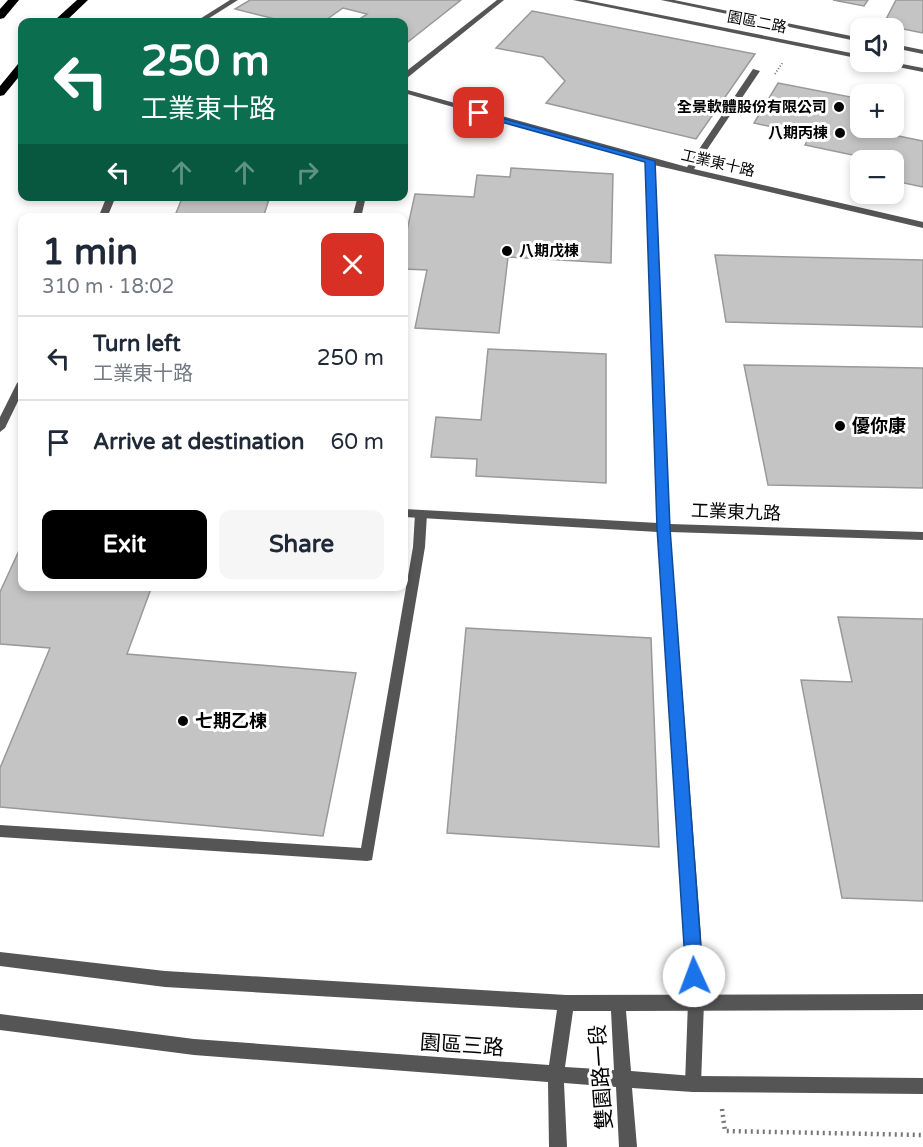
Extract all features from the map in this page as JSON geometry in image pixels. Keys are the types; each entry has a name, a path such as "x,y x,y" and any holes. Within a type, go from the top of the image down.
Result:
{"highway":[{"path":"0,16 14,0"},
{"path":"63,18 75,0"},
{"path":"64,18 83,0"},
{"path":"0,93 18,71"}],"street":[{"path":"206,18 235,0"},
{"path":"408,73 501,0"},
{"name":"園區二路","path":"576,0 850,55"},
{"name":"園區二路","path":"663,0 850,38"},
{"path":"904,48 923,52"},
{"path":"904,66 923,70"},
{"path":"689,170 756,71"},
{"name":"工業東十路","path":"408,92 650,161 923,225"},
{"path":"650,161 664,528 693,935 696,1002 693,1084"},
{"path":"0,428 18,403"},
{"name":"工業東九路","path":"408,513 664,528 923,536"},
{"path":"0,831 367,855 419,547 421,514"},
{"path":"0,959 165,979 566,1003 923,1002"},
{"name":"雙園路一段","path":"558,1147 556,1074 566,1003"},
{"name":"雙園路一段","path":"618,1003 628,1147"},
{"name":"園區三路","path":"0,1022 194,1047 693,1084 923,1086"}],"path":[{"path":"722,1109 725,1131 923,1135"}],"building":[{"path":"250,0 461,0 408,42 408,18 361,18 367,14 343,8 329,18 271,18 235,9"},
{"path":"833,0 868,0 864,6"},
{"path":"896,0 923,0 923,33 904,29 904,18 887,18"},
{"path":"532,11 755,54 696,139 546,103 565,81 543,57 496,48"},
{"name":"八期丙棟","path":"778,83 850,97 850,138 904,137 923,141 923,187 904,183 904,150 850,150 850,154 805,145 810,135 754,123"},
{"name":"八期戊棟","path":"511,168 613,174 611,263 508,257 499,333 415,328 427,270 408,269 408,226 415,194 474,197 477,175 510,177"},
{"path":"181,201 268,201 265,213 176,213"},
{"path":"715,255 923,260 923,327 726,322"},
{"path":"488,349 606,354 606,483 476,476 477,459 431,457 436,417 481,420"},
{"name":"優你康","path":"744,365 923,368 923,488 768,485"},
{"name":"七期乙棟","path":"18,553 18,591 150,591 127,654 356,673 323,836 0,807 0,768 50,648 0,644 0,592"},
{"path":"838,617 923,619 923,901 842,898 801,680 852,682"},
{"path":"466,628 651,638 659,847 447,833"}],"place":[{"name":"全景軟體股份有限公司","path":"839,107"},
{"name":"八期丙棟","path":"840,133"},
{"name":"八期戊棟","path":"507,251"},
{"name":"優你康","path":"840,426"},
{"name":"七期乙棟","path":"183,721"}],"route":[{"path":"479,113 650,161 664,528 694,976"}]}
